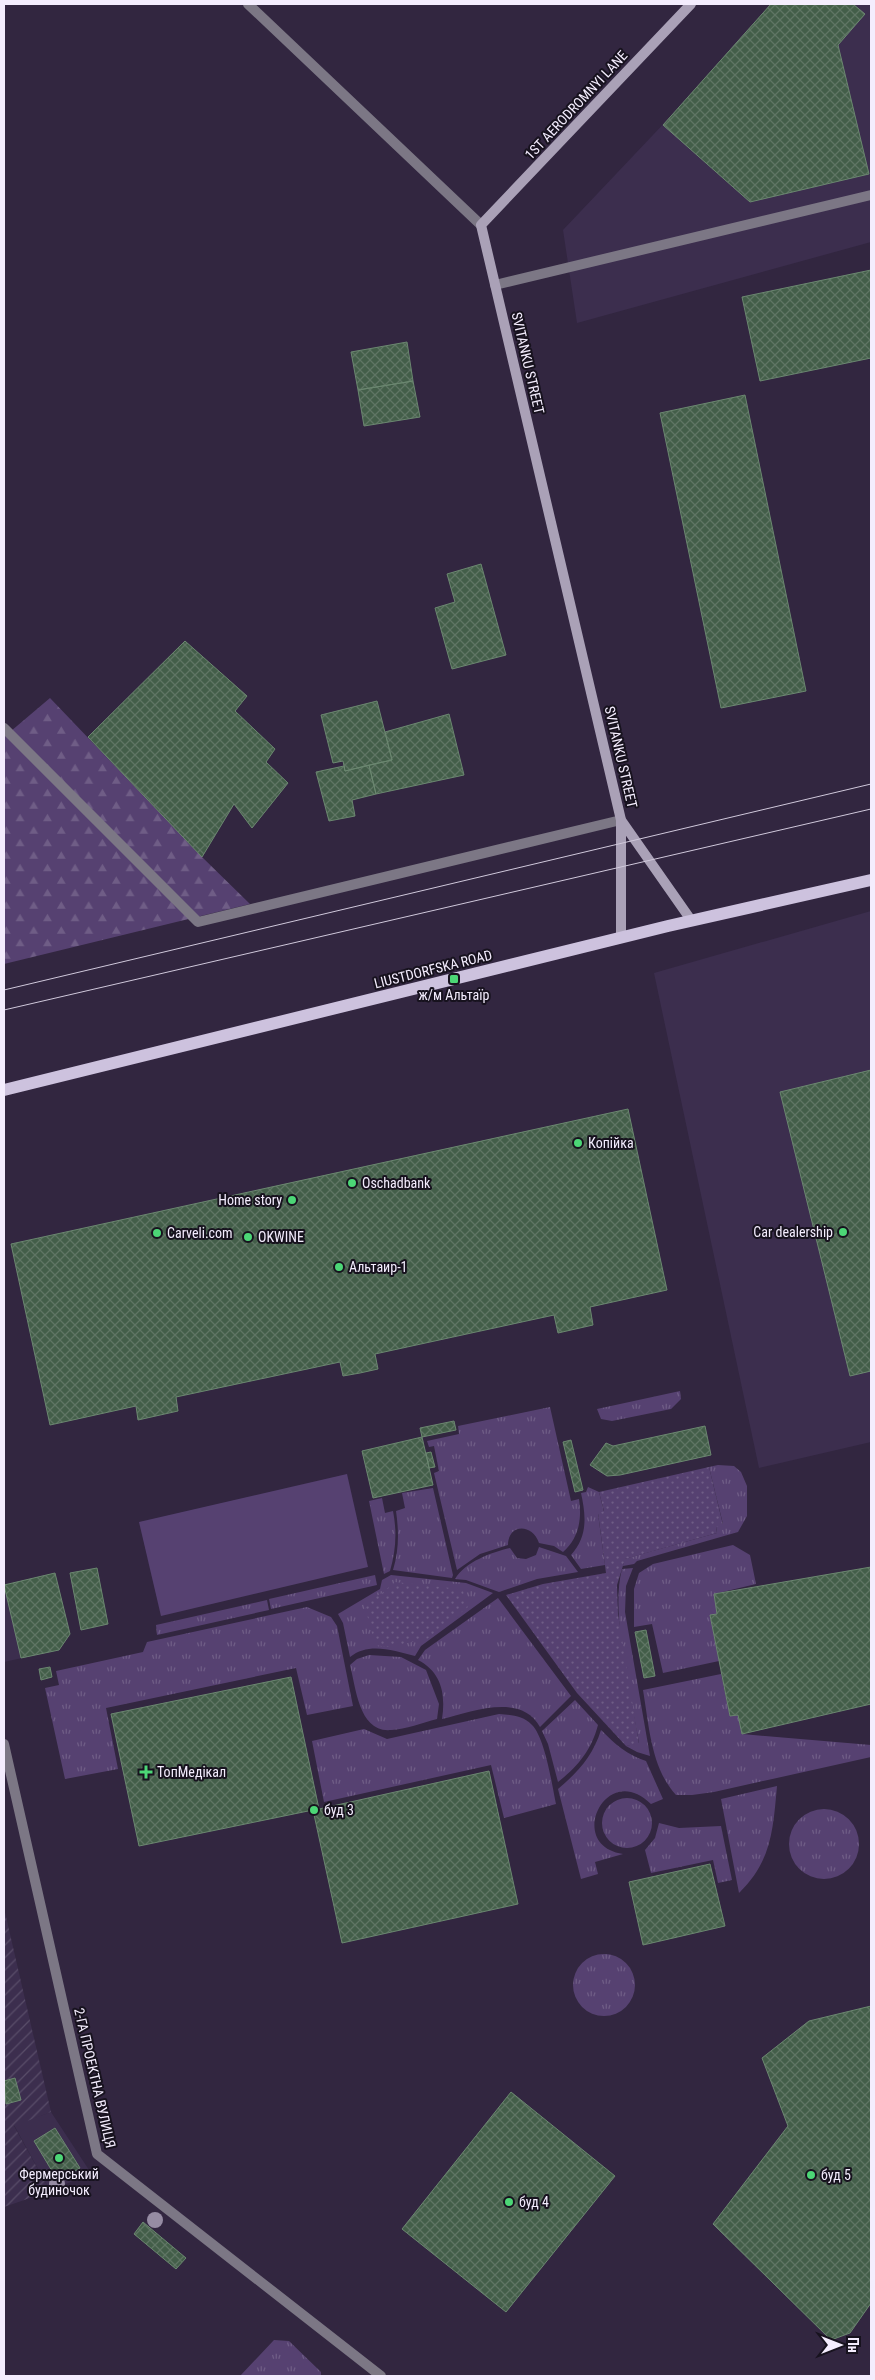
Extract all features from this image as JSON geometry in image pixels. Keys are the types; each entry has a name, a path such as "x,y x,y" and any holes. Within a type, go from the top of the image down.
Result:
{"main road":[{"name":"LIUSTDORFSKA ROAD","path":"4,1090 691,920 871,880"}],"street":[{"path":"248,4 481,225"},
{"name":"1ST AERODROMNYI LANE","path":"481,225 691,4"},
{"path":"495,285 871,195"},
{"name":"SVITANKU STREET","path":"481,225 621,820 621,938"},
{"path":"4,728 198,922 621,820"},
{"name":"SVITANKU STREET","path":"621,820 691,920"},
{"name":"2-ГА ПРОЕКТНА ВУЛИЦЯ","path":"4,1744 97,2154 381,2376"}],"shaded area":[{"path":"777,4 871,4 871,242 577,323 563,230"},
{"path":"871,911 871,1442 759,1468 654,973"},
{"path":"55,1573 70,1634 59,1650 4,1662 4,1585"},
{"path":"4,1908 51,2112 14,2126 50,2191 4,2207"},
{"path":"51,2112 91,2173 50,2191 14,2125"}],"green space":[{"path":"50,698 202,857 250,904 4,964 4,737"},
{"path":"680,1391 681,1399 671,1409 612,1421 601,1419 597,1409"},
{"path":"550,1407 571,1501 579,1499 580,1514 578,1528 573,1541 563,1552 554,1546 539,1543 536,1536 526,1529 516,1530 509,1538 508,1545 480,1554 457,1570 434,1473 439,1471 434,1446 429,1447 427,1441 459,1434 458,1426"},
{"path":"718,1465 734,1466 741,1472 747,1486 747,1516 738,1532 623,1566 624,1559 717,1533 716,1526 723,1524 709,1467"},
{"path":"709,1467 723,1525 716,1527 717,1533 625,1559 617,1585 618,1614 639,1744 626,1746 577,1693 506,1595 543,1584 606,1573 598,1513 604,1511 599,1492"},
{"path":"347,1474 368,1567 161,1616 139,1522"},
{"path":"588,1487 599,1492 604,1512 598,1514 605,1565 581,1569 571,1555 577,1548 583,1533 585,1518 581,1493 586,1492"},
{"path":"433,1488 453,1575 452,1578 393,1570 398,1541 396,1511 405,1508 402,1493"},
{"path":"382,1498 385,1513 393,1511 395,1526 394,1556 390,1571 384,1574 369,1501"},
{"path":"733,1545 750,1555 756,1584 714,1594 717,1614 710,1616 719,1661 663,1673 652,1624 634,1627 634,1589 639,1573 653,1564"},
{"path":"539,1547 566,1556 578,1572 537,1579 499,1592 466,1580 455,1579 465,1568 487,1555 510,1548 517,1558 526,1559 536,1555"},
{"path":"633,1568 626,1586 625,1612 650,1756 626,1746 639,1743 623,1655 618,1608 622,1569"},
{"path":"375,1575 377,1585 271,1609 269,1599"},
{"path":"391,1575 466,1583 493,1593 421,1646 415,1656 390,1650 373,1649 357,1652 350,1657 343,1623 338,1614 380,1589 382,1580"},
{"path":"395,1582 463,1591 468,1607 427,1639 388,1647 375,1645 364,1603 382,1593"},
{"path":"498,1598 571,1696 540,1727 532,1716 521,1710 508,1707 481,1709 442,1719 443,1700 440,1684 432,1671 418,1660 425,1650"},
{"path":"267,1600 269,1610 157,1635 156,1625"},
{"path":"307,1607 331,1617 337,1626 353,1706 307,1715 296,1668 106,1708 118,1769 65,1779 45,1688 59,1685 56,1671 143,1652 147,1642"},
{"path":"369,1655 401,1657 426,1670 439,1704 437,1719 391,1730 380,1729 372,1724 361,1707 350,1665 357,1659"},
{"path":"721,1674 730,1716 738,1715 742,1734 871,1745 871,1757 714,1792 676,1795 661,1772 656,1759 649,1731 643,1690"},
{"path":"575,1700 598,1725 588,1750 572,1770 558,1782 548,1744 542,1731"},
{"path":"499,1714 525,1719 537,1731 547,1762 556,1804 504,1818 491,1765 324,1802 312,1741 364,1729 387,1739"},
{"path":"601,1730 633,1756 646,1761 663,1799 651,1804 634,1793 619,1792 607,1798 598,1809 595,1823 597,1836 606,1848 623,1854 595,1862 598,1874 581,1879 558,1789 584,1763 594,1748"},
{"path":"777,1786 769,1844 758,1869 739,1893 721,1799"},
{"path":"622,1798 632,1798 645,1805 652,1818 652,1828 645,1841 632,1848 622,1848 613,1844 606,1837 602,1828 602,1818 606,1809 613,1802"},
{"path":"824,1809 837,1812 849,1819 856,1831 859,1844 856,1857 849,1869 837,1876 824,1879 811,1876 799,1869 792,1857 789,1844 792,1831 799,1819 811,1812"},
{"path":"659,1823 679,1828 721,1826 732,1880 718,1883 713,1860 651,1873 645,1850 655,1838"},
{"path":"598,1954 610,1954 626,1963 633,1973 635,1985 633,1997 626,2007 610,2016 598,2016 587,2011 578,2002 573,1991 573,1979 578,1968 587,1959"},
{"path":"274,2340 289,2341 321,2372 321,2376 240,2376"}],"building":[{"path":"771,4 853,4 865,14 838,45 869,174 750,202 663,125"},
{"path":"871,270 871,358 760,381 742,297"},
{"path":"407,342 413,381 358,390 351,352"},
{"path":"413,381 420,417 364,426 358,390"},
{"path":"745,395 806,691 721,708 660,413"},
{"path":"481,564 506,655 452,669 435,608 455,602 447,574"},
{"path":"185,641 247,696 235,711 275,749 266,762 288,783 252,828 234,804 202,857 88,737"},
{"path":"377,701 392,760 345,771 343,761 333,763 321,715"},
{"path":"449,714 464,775 376,794 369,765 392,760 385,732"},
{"path":"369,765 376,794 352,800 355,816 329,821 316,772 344,766 345,771"},
{"name":"Car dealership","path":"871,1070 871,1371 850,1376 780,1092"},
{"name":"Альтаир-1","path":"628,1109 667,1290 590,1307 593,1325 558,1333 554,1315 375,1354 378,1369 360,1373 343,1376 340,1362 176,1397 178,1411 138,1420 136,1406 50,1425 11,1244"},
{"path":"454,1421 456,1430 422,1437 420,1428"},
{"path":"705,1426 711,1455 620,1475 607,1476 590,1465 606,1443 613,1446"},
{"path":"422,1437 433,1485 373,1498 362,1451"},
{"path":"571,1440 583,1490 575,1492 563,1442"},
{"path":"431,1452 435,1467 429,1468 426,1453"},
{"path":"871,1567 871,1704 742,1734 738,1715 730,1716 710,1615 717,1614 714,1594"},
{"path":"97,1568 108,1624 81,1630 70,1573"},
{"path":"55,1573 70,1634 59,1650 21,1658 4,1585"},
{"path":"646,1630 655,1676 644,1678 635,1632"},
{"path":"50,1667 52,1677 41,1680 39,1669"},
{"name":"буд 3","path":"291,1677 319,1809 489,1771 518,1904 342,1943 313,1810 139,1846 111,1714"},
{"path":"710,1864 725,1926 643,1945 629,1882"},
{"name":"буд 5","path":"871,2006 871,2303 850,2333 831,2340 713,2224 788,2126 762,2058 809,2021"},
{"path":"15,2078 21,2100 6,2104 4,2081"},
{"name":"буд 4","path":"511,2092 615,2176 506,2312 402,2229"},
{"name":"Фермерський будиночок","path":"55,2128 80,2168 58,2181 34,2141"},
{"path":"143,2222 186,2258 176,2269 134,2234"}],"tram line":[{"path":"4,990 871,784"},
{"path":"4,1010 871,809"}],"place":[{"name":"ж/м Альтаїр","path":"454,979"},
{"name":"Копійка","path":"578,1143"},
{"name":"Oschadbank","path":"352,1183"},
{"name":"Home story","path":"292,1200"},
{"name":"Car dealership","path":"843,1232"},
{"name":"Carveli.com","path":"157,1233"},
{"name":"OKWINE","path":"248,1237"},
{"name":"Альтаир-1","path":"339,1267"},
{"name":"ТопМедікал","path":"146,1772"},
{"name":"буд 3","path":"314,1810"},
{"name":"Фермерський будиночок","path":"59,2158"},
{"name":"буд 5","path":"811,2175"},
{"name":"буд 4","path":"509,2202"}]}
